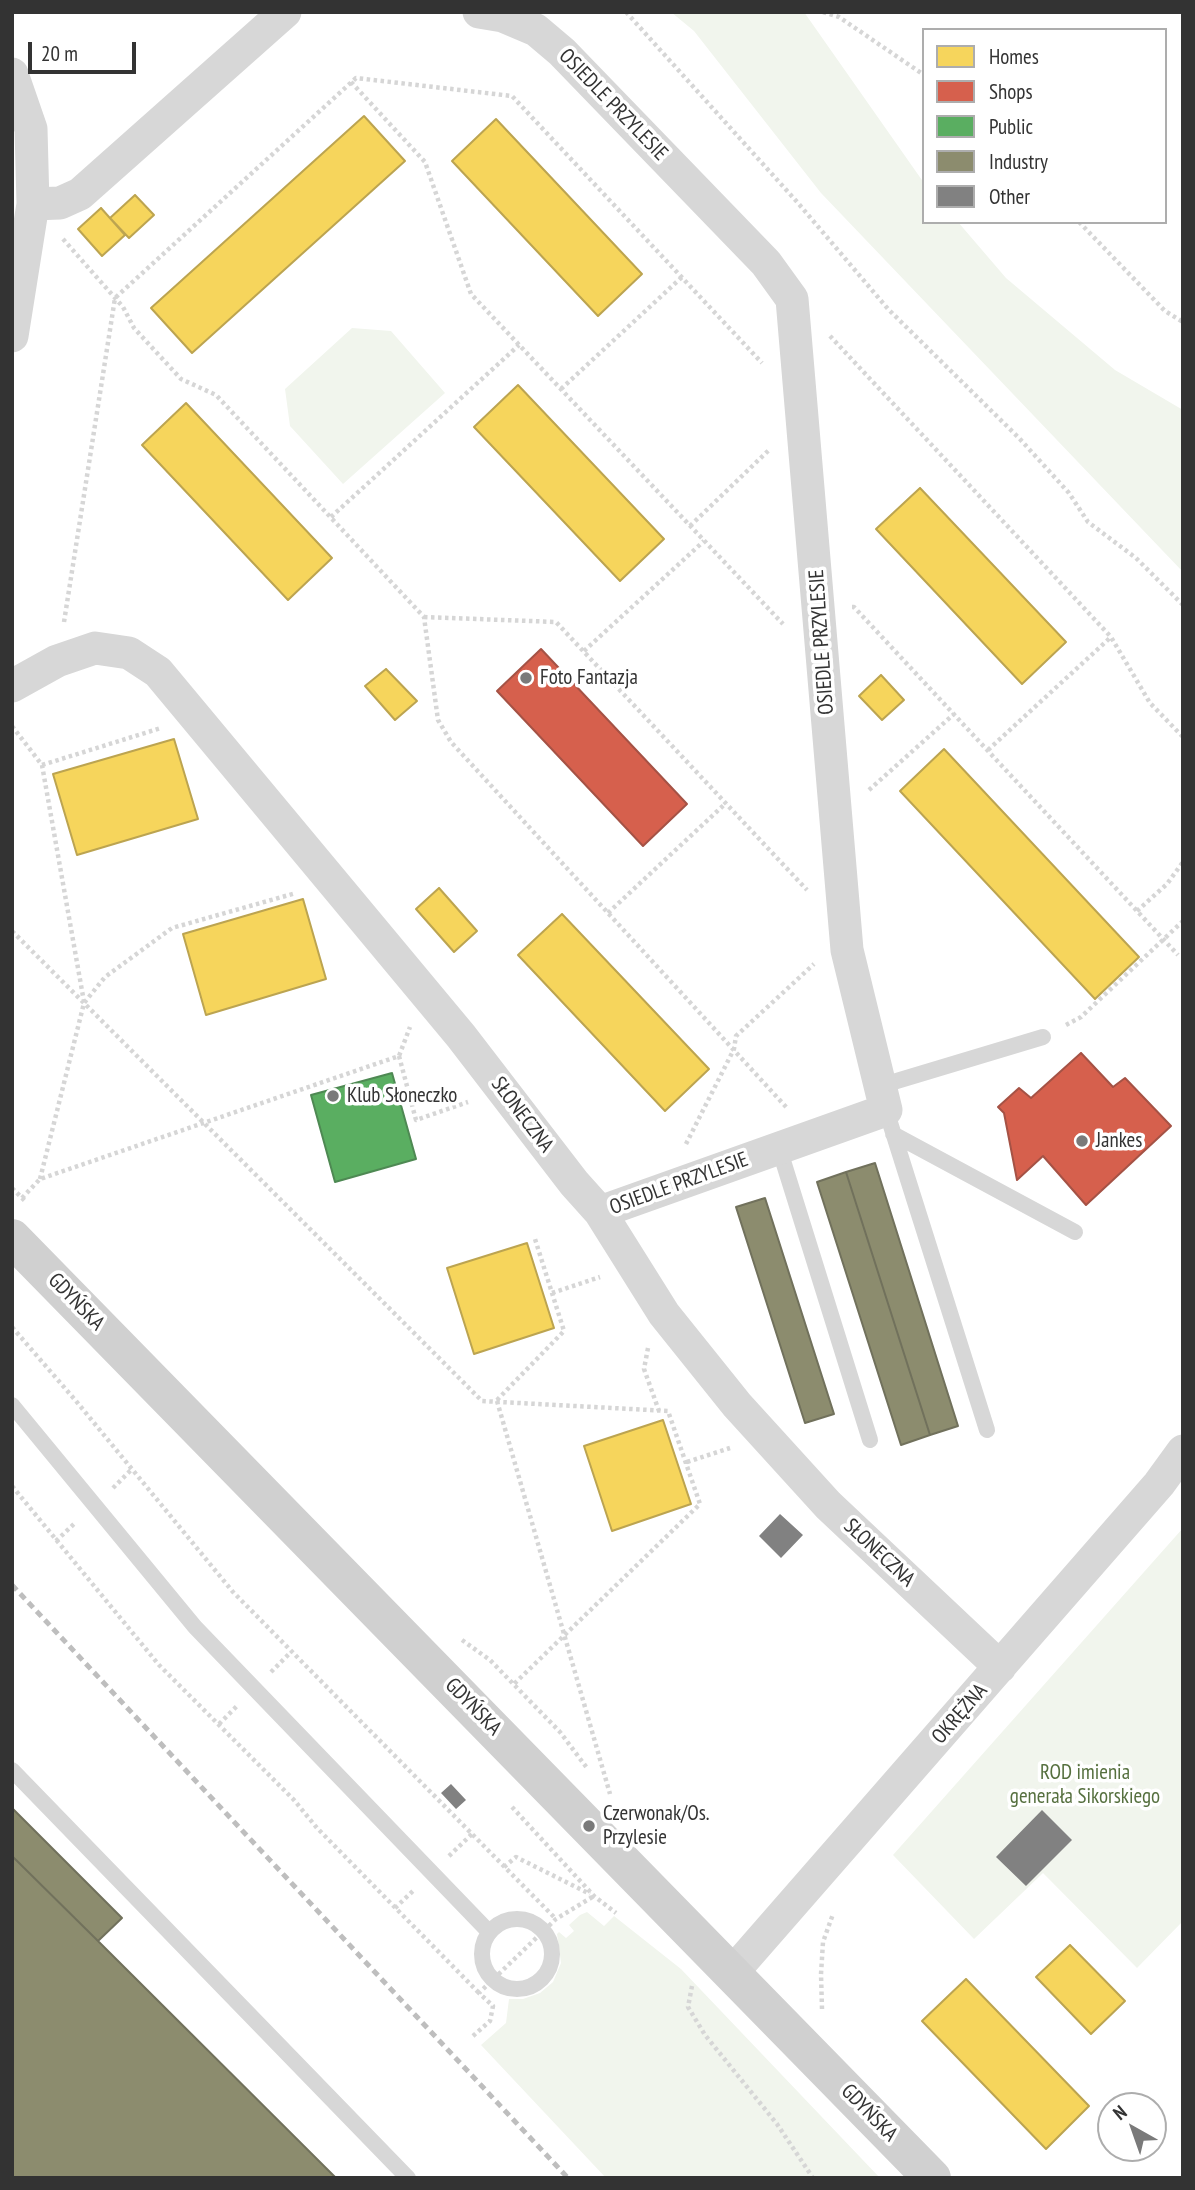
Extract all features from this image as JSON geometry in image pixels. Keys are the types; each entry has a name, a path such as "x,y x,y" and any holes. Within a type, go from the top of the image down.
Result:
{"main road":[{"name":"GDYŃSKA","path":"12,1238 932,2178"}],"street":[{"path":"33,204 60,203 80,194 285,12"},
{"name":"OSIEDLE PRZYLESIE","path":"479,12 503,16 536,30 562,52 766,263 792,299 847,950 886,1110 600,1212"},
{"path":"12,74 22,119 33,204 12,336"},
{"name":"SŁONECZNA","path":"12,686 57,662 95,648 129,653 158,672 461,1036 574,1184 600,1212 664,1314 737,1405 828,1505 1000,1667"},
{"name":"OKRĘŻNA","path":"732,1973 1160,1484 1183,1451"}],"lane":[{"path":"886,1110 1042,1037"},
{"path":"886,1110 1075,1232"},
{"path":"886,1110 987,1430"},
{"path":"791,1144 870,1440"},
{"path":"12,1405 195,1627 489,1932"},
{"path":"12,1770 408,2178"},
{"path":"516,1919 531,1922 544,1931 551,1945 552,1957 549,1970 541,1980 530,1987 505,1987 493,1980 485,1970 483,1944 489,1932 502,1923 516,1919"}],"path":[{"path":"626,12 789,192 888,309 1019,438 1069,493 1088,522 1136,558 1183,605"},
{"path":"823,12 839,17 922,74"},
{"path":"57,662 115,298 356,78 512,96 763,363"},
{"path":"351,82 425,162 471,295 786,628"},
{"path":"33,204 115,298 134,328 181,379 216,395 424,617 438,720 450,742 796,1118 791,1144"},
{"path":"1081,224 1165,311 1183,322"},
{"path":"561,389 682,276"},
{"path":"794,331 822,327 1111,637 1150,703 1183,737"},
{"path":"331,517 519,345"},
{"path":"690,526 775,444"},
{"path":"584,652 704,541"},
{"path":"820,606 855,607 1178,955"},
{"path":"424,617 556,622 815,899"},
{"path":"988,750 1111,637"},
{"path":"836,819 954,714"},
{"path":"12,726 42,765 84,1003 40,1179"},
{"path":"42,765 162,728"},
{"path":"608,913 726,803"},
{"path":"1137,911 1167,884 1183,862"},
{"path":"84,1003 105,977 172,928 301,891"},
{"path":"1042,1037 1081,1017 1183,921"},
{"path":"12,931 482,1401 668,1411 701,1504 514,1684"},
{"path":"681,1152 734,1049 736,1036 816,962"},
{"path":"412,1018 399,1056 416,1120 477,1100"},
{"path":"22,1198 40,1179 399,1056"},
{"path":"497,1401 564,1331 535,1239"},
{"path":"552,1293 610,1273"},
{"path":"12,1327 233,1592 556,1919"},
{"path":"648,1345 644,1369 659,1410"},
{"path":"497,1401 613,1802"},
{"path":"687,1462 741,1445"},
{"path":"12,1486 159,1665 493,2006 490,2021 473,2036"},
{"path":"479,1993 556,1919 594,1896 516,1857 504,1867"},
{"path":"693,1984 688,2007 705,2035 777,2124 813,2178"}],"green space":[{"path":"671,12 804,12 922,180 922,224 960,224 1006,278 1115,370 1183,410 1183,572 821,193 694,31"},
{"path":"352,328 391,331 445,393 343,484 290,426 285,389"},
{"name":"ROD imienia generała Sikorskiego","path":"1183,1528 1183,1921 1137,1968 1043,1873 974,1939 893,1855"},
{"path":"587,1912 604,1926 614,1916 681,1969 880,2178 606,2178 481,2045 506,2023 509,1999 523,1999 540,1993 553,1982 561,1963 557,1934 559,1932 566,1938 574,1931 569,1925"}],"building: Homes":[{"path":"364,116 405,161 192,353 151,308"},
{"path":"496,119 642,274 598,316 452,161"},
{"path":"135,195 154,215 129,238 110,218"},
{"path":"101,208 125,235 102,256 78,229"},
{"path":"518,385 664,539 620,581 474,427"},
{"path":"186,403 332,558 288,600 142,445"},
{"path":"920,488 1066,642 1022,684 876,529"},
{"path":"386,669 417,701 395,720 365,686"},
{"path":"881,675 904,700 882,720 859,696"},
{"path":"174,739 198,819 77,855 53,774"},
{"path":"944,749 1139,957 1095,999 900,791"},
{"path":"439,888 477,931 454,952 416,909"},
{"path":"303,899 326,979 206,1015 183,934"},
{"path":"562,914 709,1069 665,1111 518,955"},
{"path":"527,1243 554,1328 474,1354 447,1268"},
{"path":"663,1420 691,1504 612,1531 584,1446"},
{"path":"1070,1945 1125,2001 1091,2034 1036,1977"},
{"path":"966,1979 1089,2106 1046,2149 922,2021"}],"building: Shops":[{"path":"541,649 687,804 643,846 497,691"},
{"name":"Jankes","path":"1081,1053 1113,1087 1125,1078 1171,1126 1086,1205 1043,1156 1017,1180 1004,1113 998,1107 1019,1088 1031,1098"}],"building: Public":[{"path":"392,1073 416,1159 335,1182 311,1095"}],"building: Industry":[{"path":"875,1163 958,1426 930,1435 846,1172"},
{"path":"846,1172 930,1435 901,1445 817,1182"},
{"path":"765,1198 834,1414 805,1423 736,1207"},
{"path":"12,1808 122,1918 98,1941 12,1856"},
{"path":"12,1856 98,1941 336,2178 12,2178"}],"building: Other":[{"path":"780,1514 803,1535 781,1558 759,1536"},
{"path":"451,1784 466,1800 456,1809 441,1793"},
{"path":"1042,1810 1072,1840 1026,1886 996,1857"}],"railway":[{"path":"12,1585 568,2178"}],"place":[{"name":"Foto Fantazja","path":"526,678"},
{"name":"Klub Słoneczko","path":"333,1096"},
{"name":"Jankes","path":"1082,1141"},
{"name":"Czerwonak/Os. Przylesie","path":"589,1826"}]}
